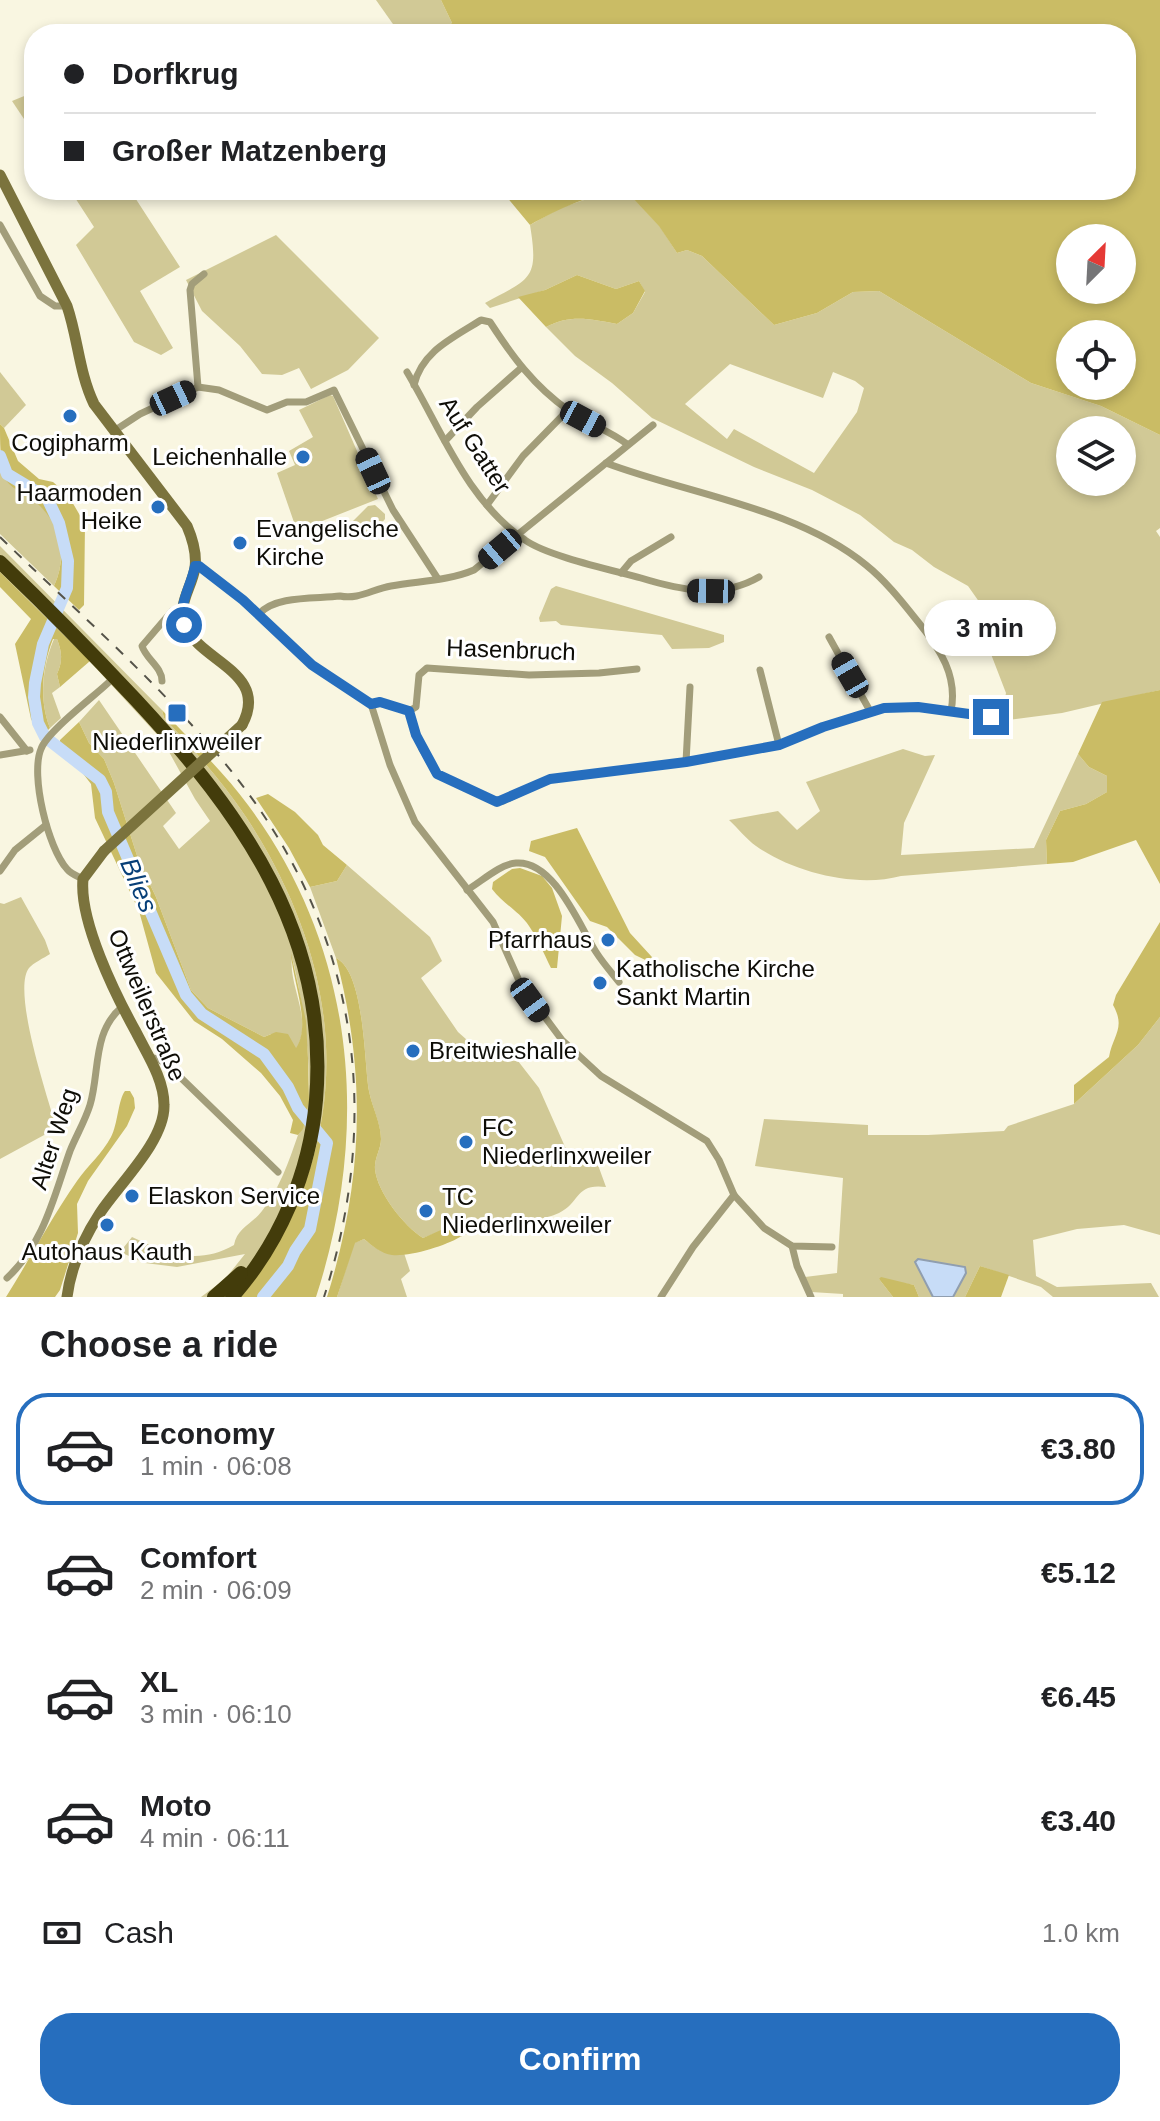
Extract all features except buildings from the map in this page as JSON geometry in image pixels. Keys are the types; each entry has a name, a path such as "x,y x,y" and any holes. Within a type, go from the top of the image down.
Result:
{"highway":[{"path":"0,562 63,623 204,776 240,825 268,874 296,939 312,1004 318,1063 313,1133 290,1205 256,1266 232,1297"},
{"path":"214,1297 253,1261 272,1233 306,1159"}],"main road":[{"path":"0,175 67,306 88,391 114,431 181,517 194,544 195,566 182,607 184,625 189,634 232,670 246,693 248,708 242,725 104,851 83,879"},
{"name":"Ottweilerstraße","path":"67,1297 73,1267 93,1224 160,1127 164,1103 162,1087 122,1007 84,909 83,879"}],"street":[{"path":"0,225 40,296 55,306 67,306"},
{"path":"198,387 190,290 192,284 204,274"},
{"path":"414,385 418,371 433,352 481,320 486,320 535,383 568,410 627,444"},
{"path":"445,441 490,394 521,368"},
{"name":"Auf Gatter","path":"407,372 466,477 487,505 518,535 538,547 690,591 730,588 759,577"},
{"path":"114,431 140,414 198,387 219,390 267,410 287,402 306,402 330,389 334,390 393,510 438,579"},
{"path":"487,505 523,456 568,410"},
{"path":"259,614 270,605 282,602 340,596 349,598 386,587 454,577 474,570 653,425"},
{"path":"606,463 787,522 832,543 866,564 906,606 942,656 951,675 951,711"},
{"path":"621,573 631,561 671,537"},
{"path":"195,566 204,569 259,614 312,665 371,704 395,779 415,822 495,925 530,1000 562,1040 601,1076 707,1141 734,1195 764,1228 792,1246 832,1247"},
{"path":"162,681 161,672 146,656 142,646 172,611 182,607"},
{"path":"829,637 870,711"},
{"name":"Hasenbruch","path":"413,709 419,675 427,668 529,675 637,669"},
{"path":"760,670 779,745"},
{"path":"83,879 70,872 60,860 46,825 39,785 42,747 108,683"},
{"path":"686,762 690,687"},
{"path":"371,704 380,702 413,709 416,735 437,774 497,802 550,779 686,762 779,745 870,711 907,706 991,717"},
{"path":"0,717 27,751"},
{"path":"0,755 42,747"},
{"path":"0,871 15,850 46,825"},
{"path":"467,890 509,865 527,864 538,868 556,886 599,957 619,982"},
{"name":"Alter Weg","path":"7,1278 24,1260 48,1217 91,1103 97,1050 111,1021 122,1007"},
{"path":"148,1056 160,1060 178,1075 278,1172"},
{"path":"661,1297 693,1247 734,1195"},
{"path":"792,1246 811,1297"}],"shaded area":[{"path":"376,0 441,0 452,23 450,24 393,24"},
{"path":"441,0 1160,0 1160,435 1136,423 1136,416 1121,416 1083,400 1136,400 1136,320 1056,320 1056,391 1031,383 879,291 853,292 817,313 774,325 702,256 687,250 677,253 659,226 635,200 1136,200 1136,24 450,24"},
{"path":"24,96 24,119 12,101"},
{"path":"76,200 136,200 180,267 140,291 173,348 161,355 134,342 76,245 94,227"},
{"path":"509,200 584,200 530,225"},
{"path":"584,200 635,200 659,225 677,253 687,250 702,256 774,325 817,313 853,292 879,291 1031,383 1056,391 1056,400 1083,400 1121,416 1056,416 1056,496 1136,496 1136,423 1160,435 1160,528 1156,531 1160,537 1160,690 1062,713 1000,721 1006,693 979,623 987,613 968,586 894,542 860,515 652,418 575,356 546,327 572,319 617,324 633,313 645,292 639,281 616,289 577,275 545,290 490,308 485,303 513,288 528,275 532,267 530,225 560,208","holes":["730,364 823,398 833,372 864,388 857,412 814,473 734,429 727,439 685,404"]},
{"path":"276,235 379,338 348,370 311,389 299,368 282,375 262,374 240,346 202,311 186,280"},
{"path":"577,275 616,289 639,281 645,291 633,313 617,324 572,319 546,327 518,297 545,290"},
{"path":"0,372 26,405 4,428 0,424"},
{"path":"330,395 378,499 297,531 277,473 295,465 289,451 313,437 299,410"},
{"path":"0,424 18,461 39,479 53,482 68,495 85,524 84,605 79,610 54,586 61,554 53,524 36,502 5,479"},
{"path":"0,467 12,484 40,505 58,533 61,554 54,586 0,534"},
{"path":"375,505 385,514 385,519 374,532 363,534 357,531 353,521 368,506"},
{"path":"0,546 162,710 164,718 227,791 246,817 280,877 305,937 321,998 326,1059 322,1120 306,1180 279,1239 241,1297 201,1297 225,1279 245,1254 177,1267 145,1263 120,1252 132,1237 182,1255 207,1255 220,1251 234,1245 238,1234 262,1211 274,1194 305,1121 308,1101 304,1022 292,958 293,980 302,1015 301,1038 296,1049 271,1034 264,1037 208,1008 191,990 156,897 139,862 104,759 89,743 79,722 99,700 176,813 163,826 179,849 210,821 163,741 59,628 0,572"},
{"path":"0,572 90,661 60,687 57,674 61,652 57,639 53,639 43,684 44,706 50,728 41,737 31,719 15,644 31,619 0,587"},
{"path":"556,586 724,635 724,642 709,648 672,649 662,635 561,625 556,621 540,622 551,589"},
{"path":"54,639 57,639 61,652 57,674 60,687 52,693 61,718 50,728 44,706 43,684"},
{"path":"1160,690 1160,884 1136,840 1073,862 1047,864 1046,840 1060,811 1086,804 1107,792 1107,776 1089,767 1078,754 1102,702"},
{"path":"162,710 238,792 284,861 312,919 331,980 343,1042 347,1105 344,1169 333,1233 316,1297 241,1297 279,1239 306,1180 322,1120 326,1059 321,998 305,937 280,877 246,817 217,778 164,718"},
{"path":"79,722 89,743 104,759 139,862 156,897 191,990 208,1008 264,1037 276,1032 288,1034 296,1048 302,1015 291,953 306,1021 308,1058 309,1102 303,1129 298,1135 290,1133 293,1120 280,1096 261,1073 222,1039 194,1021 156,973 139,911 95,818 91,784 75,763 60,754 60,740"},
{"path":"903,749 925,756 935,755 904,823 901,855 1034,848 1078,754 1089,767 1107,776 1107,792 1086,804 1060,811 1046,840 1047,864 884,879 826,876 788,864 756,846 729,820 778,811 797,830 820,811 806,782"},
{"path":"268,794 295,812 318,835 323,845 347,865 337,881 310,887 256,798"},
{"path":"577,828 630,933 662,968 635,955 607,927 590,921 545,857 529,851 531,841"},
{"path":"347,865 430,937 442,961 421,978 458,1032 467,1040 468,1061 481,1045 500,1060 518,1061 539,1088 570,1158 598,1165 606,1187 583,1191 566,1209 551,1216 482,1227 460,1237 462,1223 423,1238 400,1217 386,1198 375,1169 381,1133 369,1091 358,999 346,967 336,958 310,887 337,881"},
{"path":"520,868 542,876 552,888 562,916 557,968 551,968 525,921 492,889 493,882 512,869"},
{"path":"21,897 50,954 29,968 25,997 32,1042 54,1120 46,1134 0,1159 0,903"},
{"path":"1160,922 1160,1017 1138,1045 1074,1104 1074,1085 1109,1057 1119,1026 1113,1005 1116,995"},
{"path":"336,958 346,967 353,981 362,1019 369,1091 381,1133 375,1165 381,1188 400,1217 423,1238 450,1226 456,1218 462,1223 460,1237 417,1253 392,1255 364,1239 355,1243 337,1297 327,1297 348,1212 357,1128 353,1044"},
{"path":"1160,1017 1160,1235 1124,1225 1077,1229 1033,1240 1036,1276 1057,1287 1151,1283 1159,1297 1053,1297 1041,1287 980,1266 965,1297 919,1297 914,1285 879,1279 893,1297 843,1297 843,1294 811,1292 805,1277 837,1273 843,1178 755,1166 764,1119 868,1125 868,1135 1004,1131 1008,1126 1074,1104 1138,1045"},
{"path":"125,1091 130,1091 135,1108 127,1126 88,1181 77,1204 78,1233 60,1290 55,1297 6,1297 67,1195 111,1137"},
{"path":"364,1239 382,1251 404,1253 410,1271 401,1279 407,1297 337,1297 354,1243"},
{"path":"980,1266 1009,1275 1001,1297 965,1297"},
{"path":"879,1279 914,1285 919,1297 893,1297"}],"water":[{"path":"918,1259 965,1267 966,1273 953,1297 933,1297 915,1262"}],"waterway":[{"name":"Blies","path":"0,456 7,474 47,498 59,523 68,561 67,588 43,644 35,683 38,723 45,737 100,780 106,792 108,812 186,995 202,1014 264,1054 288,1087 298,1108 327,1143 310,1229 288,1266 263,1297"}],"railway":[{"path":"0,537 143,674 197,731 267,821 303,884 329,948 346,1015 354,1084 353,1153 343,1225 324,1297"}],"place":[{"name":"Cogipharm","path":"70,416"},
{"name":"Leichenhalle","path":"303,457"},
{"name":"Haarmoden Heike","path":"158,507"},
{"name":"Evangelische Kirche","path":"240,543"},
{"name":"Niederlinxweiler","path":"177,713"},
{"name":"Pfarrhaus","path":"608,940"},
{"name":"Katholische Kirche Sankt Martin","path":"600,983"},
{"name":"Breitwieshalle","path":"413,1051"},
{"name":"FC Niederlinxweiler","path":"466,1142"},
{"name":"Elaskon Service","path":"132,1196"},
{"name":"TC Niederlinxweiler","path":"426,1211"},
{"name":"Autohaus Kauth","path":"107,1225"}],"route":[{"path":"184,625 184,598 195,566 199,566 259,614 312,665 371,704 380,702 409,711 422,749 437,774 497,802 550,779 686,762 779,745 884,708 936,708 991,717"}]}
